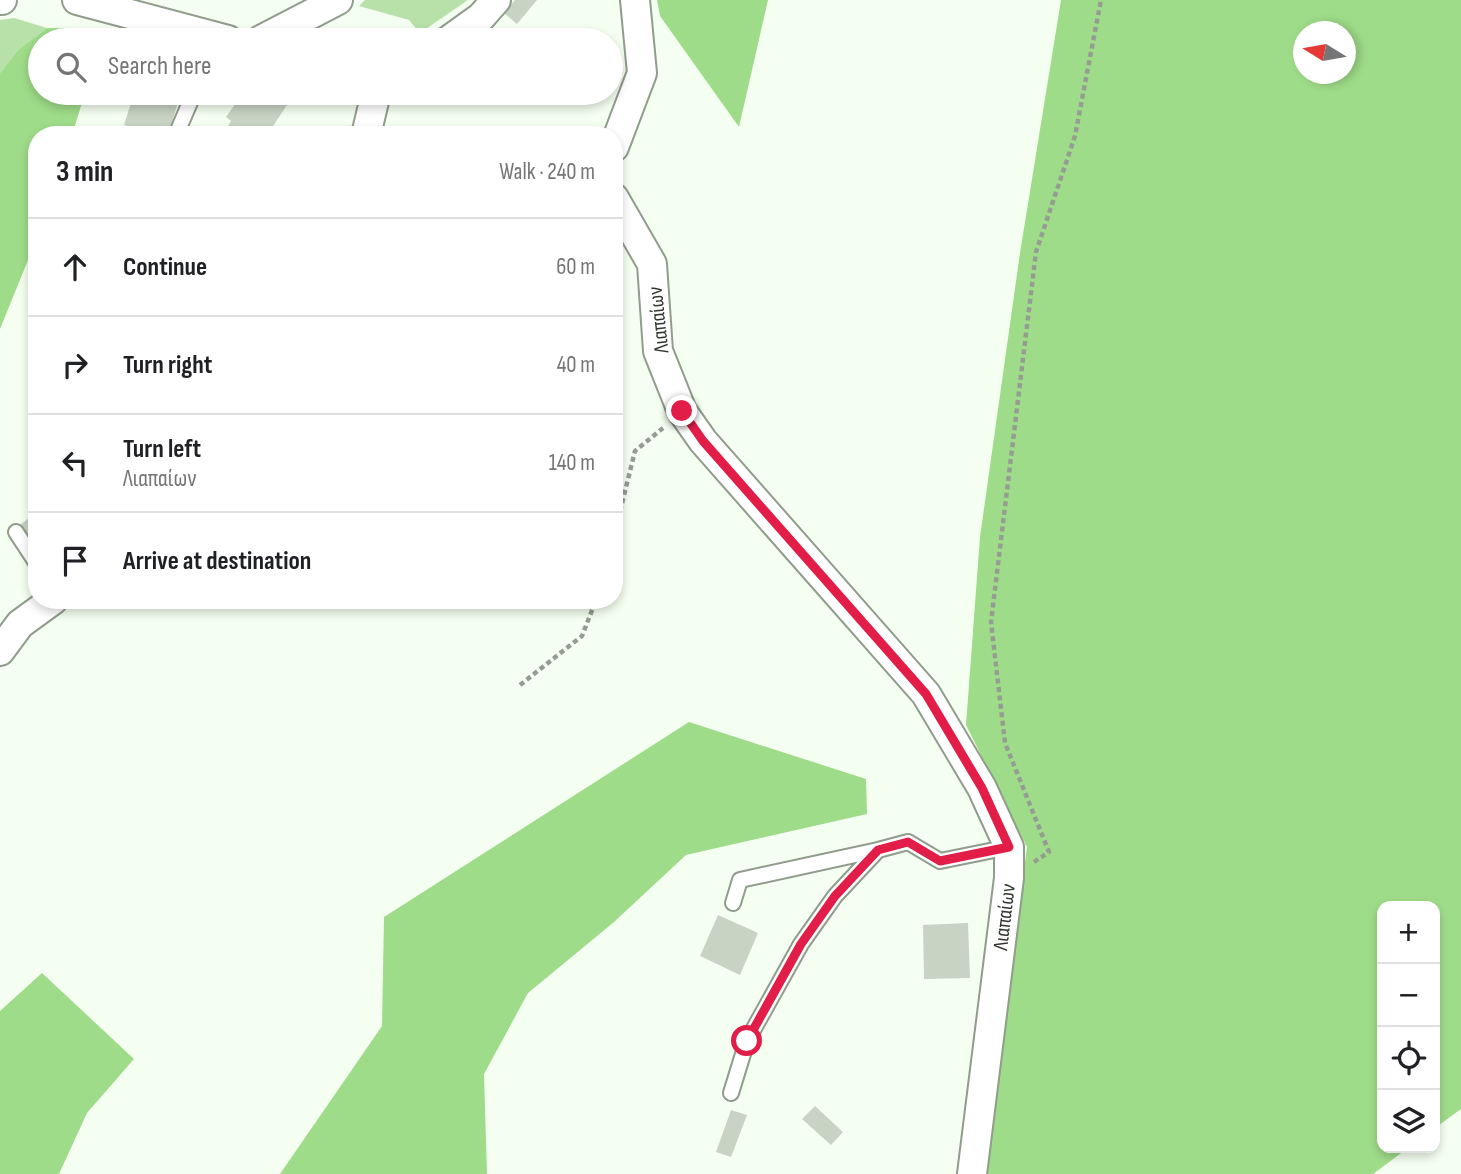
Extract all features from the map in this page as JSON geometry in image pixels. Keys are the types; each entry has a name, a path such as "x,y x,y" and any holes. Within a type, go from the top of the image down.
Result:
{"street":[{"path":"77,0 179,28"},
{"path":"284,28 338,0"},
{"path":"466,28 481,17 496,0"},
{"path":"622,126 642,73 635,0"},
{"path":"368,126 373,105"},
{"name":"Λιαπαίων","path":"623,214 652,264 658,351 682,411 703,441 926,694 982,788 1009,847 1009,878 972,1174"},
{"path":"0,651 20,624 41,609"}],"lane":[{"path":"180,126 189,105"},
{"path":"16,532 28,550"},
{"path":"733,903 740,880 908,842 940,861 1009,847"},
{"path":"731,1093 747,1041 801,944 835,896 878,850"}],"path":[{"path":"1009,878 1049,852 1005,743 991,622 1036,252 1075,136 1101,0"},
{"path":"623,500 635,451 682,411"},
{"path":"520,685 582,636 592,609"}],"green space":[{"path":"365,0 468,0 427,28 416,28 409,20 359,6"},
{"path":"657,0 768,0 739,127 660,16"},
{"path":"1061,0 1461,0 1461,1109 1440,1124 1440,901 1377,901 1377,1153 1401,1153 1373,1174 984,1174 1027,847 966,725 980,537 1020,253"},
{"path":"14,18 47,28 28,28 28,42 18,50 0,73 0,20"},
{"path":"28,42 28,105 81,105 75,126 28,126 28,260 0,329 0,73 18,50"},
{"path":"689,722 866,779 867,814 686,855 614,922 528,993 484,1074 487,1174 280,1174 382,1026 384,917"},
{"path":"42,973 134,1059 87,1113 59,1174 0,1174 0,1011"}],"building":[{"path":"515,0 537,0 517,24 504,13"},
{"path":"130,105 177,105 171,126 124,125"},
{"path":"234,105 287,105 273,126 228,126 231,121 226,117"},
{"path":"28,519 28,534 20,525"},
{"path":"718,915 758,933 740,975 700,956"},
{"path":"968,923 970,978 924,979 923,925"},
{"path":"815,1106 843,1132 831,1145 802,1119"},
{"path":"731,1110 747,1115 731,1157 716,1152"}],"route":[{"path":"682,411 703,441 926,694 982,788 1009,847 940,861 908,842 878,850 835,896 801,944 747,1041"}]}
